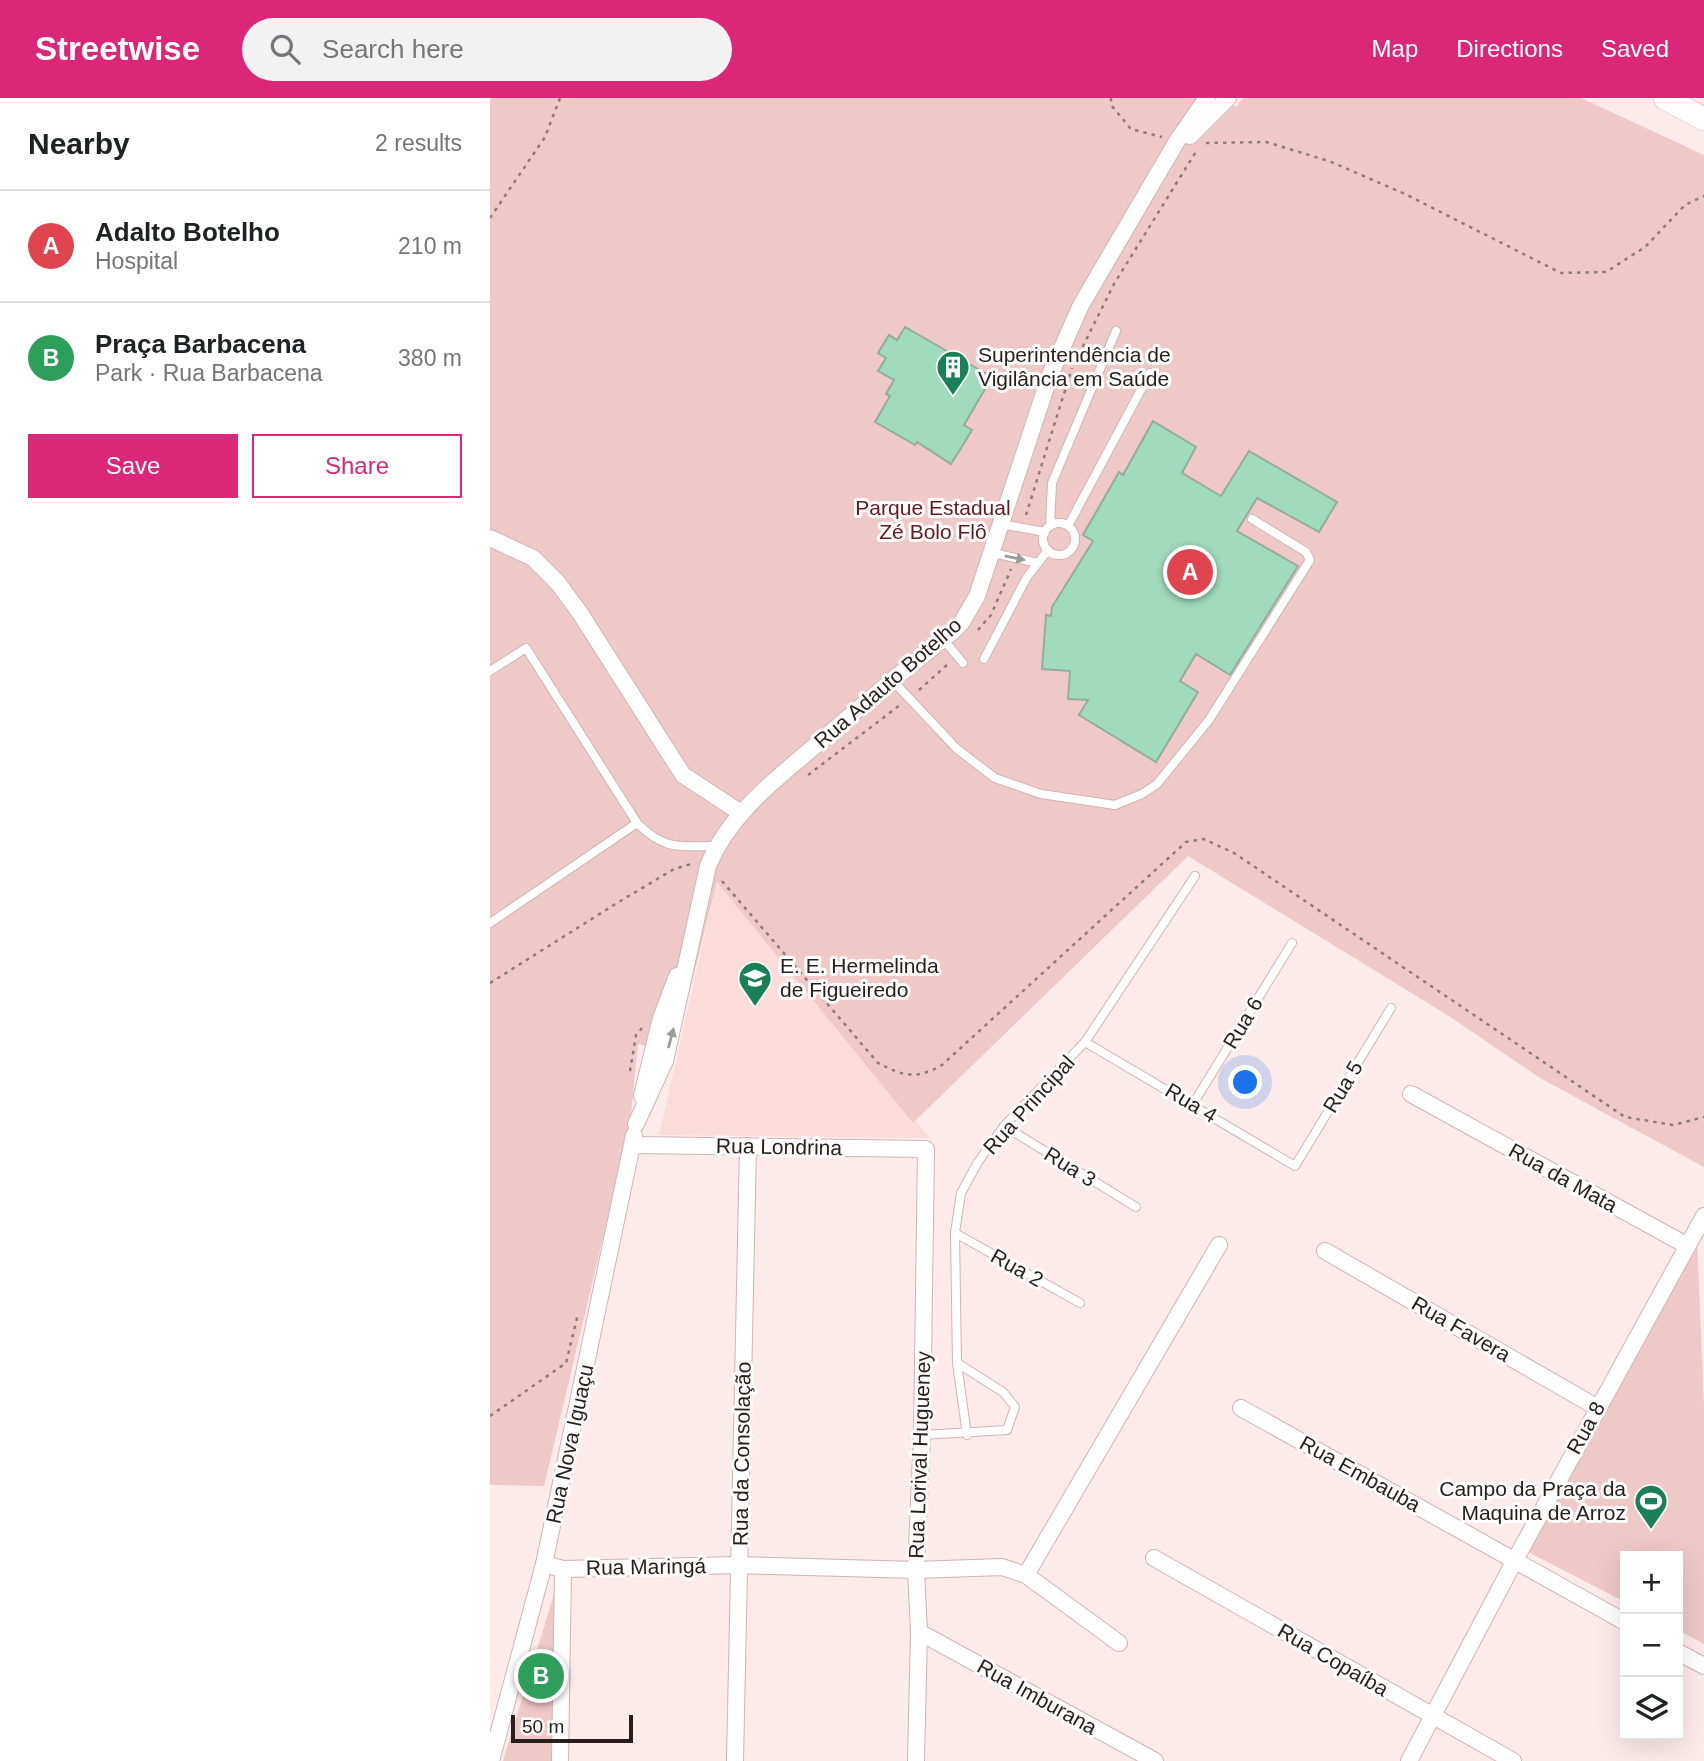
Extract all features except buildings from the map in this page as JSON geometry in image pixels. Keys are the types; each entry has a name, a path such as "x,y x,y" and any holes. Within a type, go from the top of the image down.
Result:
{"street":[{"name":"Rua Adauto Botelho","path":"708,866 716,846 741,813 892,680 943,639 968,614 992,553 1015,475 1064,341 1081,305 1207,98"},
{"name":"Rua Adauto Botelho","path":"1180,142 1228,98"},
{"path":"1665,98 1704,119"},
{"path":"490,538 533,558 558,583 683,775 741,813"},
{"name":"Rua Nova Iguaçu","path":"491,1761 544,1563 636,1124 665,1061 708,866"},
{"name":"Rua da Mata","path":"1411,1094 1686,1245"},
{"name":"Rua Londrina","path":"633,1145 926,1149"},
{"name":"Rua da Consolação","path":"735,1761 748,1146"},
{"name":"Rua Lorival Hugueney","path":"916,1761 919,1632 916,1570 922,1435 926,1149"},
{"path":"1686,1245 1704,1216"},
{"path":"1119,1643 1026,1575 1219,1245"},
{"name":"Rua 8","path":"1409,1761 1686,1245"},
{"name":"Rua Favera","path":"1325,1251 1598,1408"},
{"name":"Rua Embauba","path":"1241,1408 1620,1619"},
{"name":"Rua Copaíba","path":"1154,1558 1513,1761"},
{"name":"Rua Maringá","path":"544,1563 564,1569 739,1565 916,1570 1002,1567 1026,1575"},
{"path":"560,1761 564,1569"},
{"name":"Rua Imburana","path":"919,1632 1155,1761"},
{"path":"1683,1655 1704,1667"}],"lane":[{"path":"1001,524 1048,529 1061,523 1073,532 1073,547 1067,553 1058,555 1044,545 1048,529 1052,483 1116,331"},
{"path":"1068,526 1150,373"},
{"path":"892,680 957,749 995,778 1041,794 1115,805 1142,794 1157,784 1209,720 1310,560 1306,552 1252,519"},
{"path":"984,659 1048,550"},
{"path":"992,553 1038,563"},
{"path":"943,639 963,663"},
{"path":"490,671 526,648 637,823 655,841 675,846 716,846"},
{"path":"490,923 637,823"},
{"name":"Rua Principal","path":"967,1435 957,1363 955,1233 961,1193 978,1161 1004,1126 1085,1042 1195,876"},
{"name":"Rua 6","path":"1194,1104 1292,943"},
{"name":"Rua 5","path":"1295,1166 1391,1008"},
{"name":"Rua 4","path":"1085,1042 1295,1166"},
{"name":"Rua 3","path":"1004,1126 1136,1207"},
{"name":"Rua 2","path":"955,1233 1080,1303"},
{"path":"922,1435 967,1435 1007,1430 1015,1407 1003,1392 957,1363"}],"path":[{"path":"490,218 545,137 560,98"},
{"path":"1111,98 1111,105 1131,129 1180,142 1266,142 1329,161 1405,194 1561,273 1606,272 1645,247 1685,205 1704,196"},
{"path":"490,983 674,869 693,863 708,866 878,1063 903,1075 929,1073 942,1065 1186,842 1204,839 1234,853 1625,1117 1674,1125 1704,1117"}],"shaded area":[{"name":"E. E. Hermelinda de Figueiredo","path":"717,881 930,1138 659,1135"}],"green space":[{"name":"Parque Estadual Zé Bolo Flô","path":"490,98 1219,98 1236,107 1243,98 1581,98 1704,155 1704,1167 1540,1078 1449,1016 1188,856 913,1123 717,882 674,1053 638,1044 630,1124 544,1486 490,1485"},
{"path":"1697,1240 1704,1407 1704,1644 1683,1633 1683,1551 1620,1551 1620,1599 1528,1552"},
{"path":"555,1591 551,1761 503,1761"}],"place":[{"name":"Superintendência de Vigilância em Saúde","path":"953,397"},
{"name":"Adalto Botelho","path":"1190,572"},
{"name":"E. E. Hermelinda de Figueiredo","path":"755,1008"},
{"name":"Campo da Praça da Maquina de Arroz","path":"1651,1531"},
{"name":"Praça Barbacena","path":"541,1676"}]}
